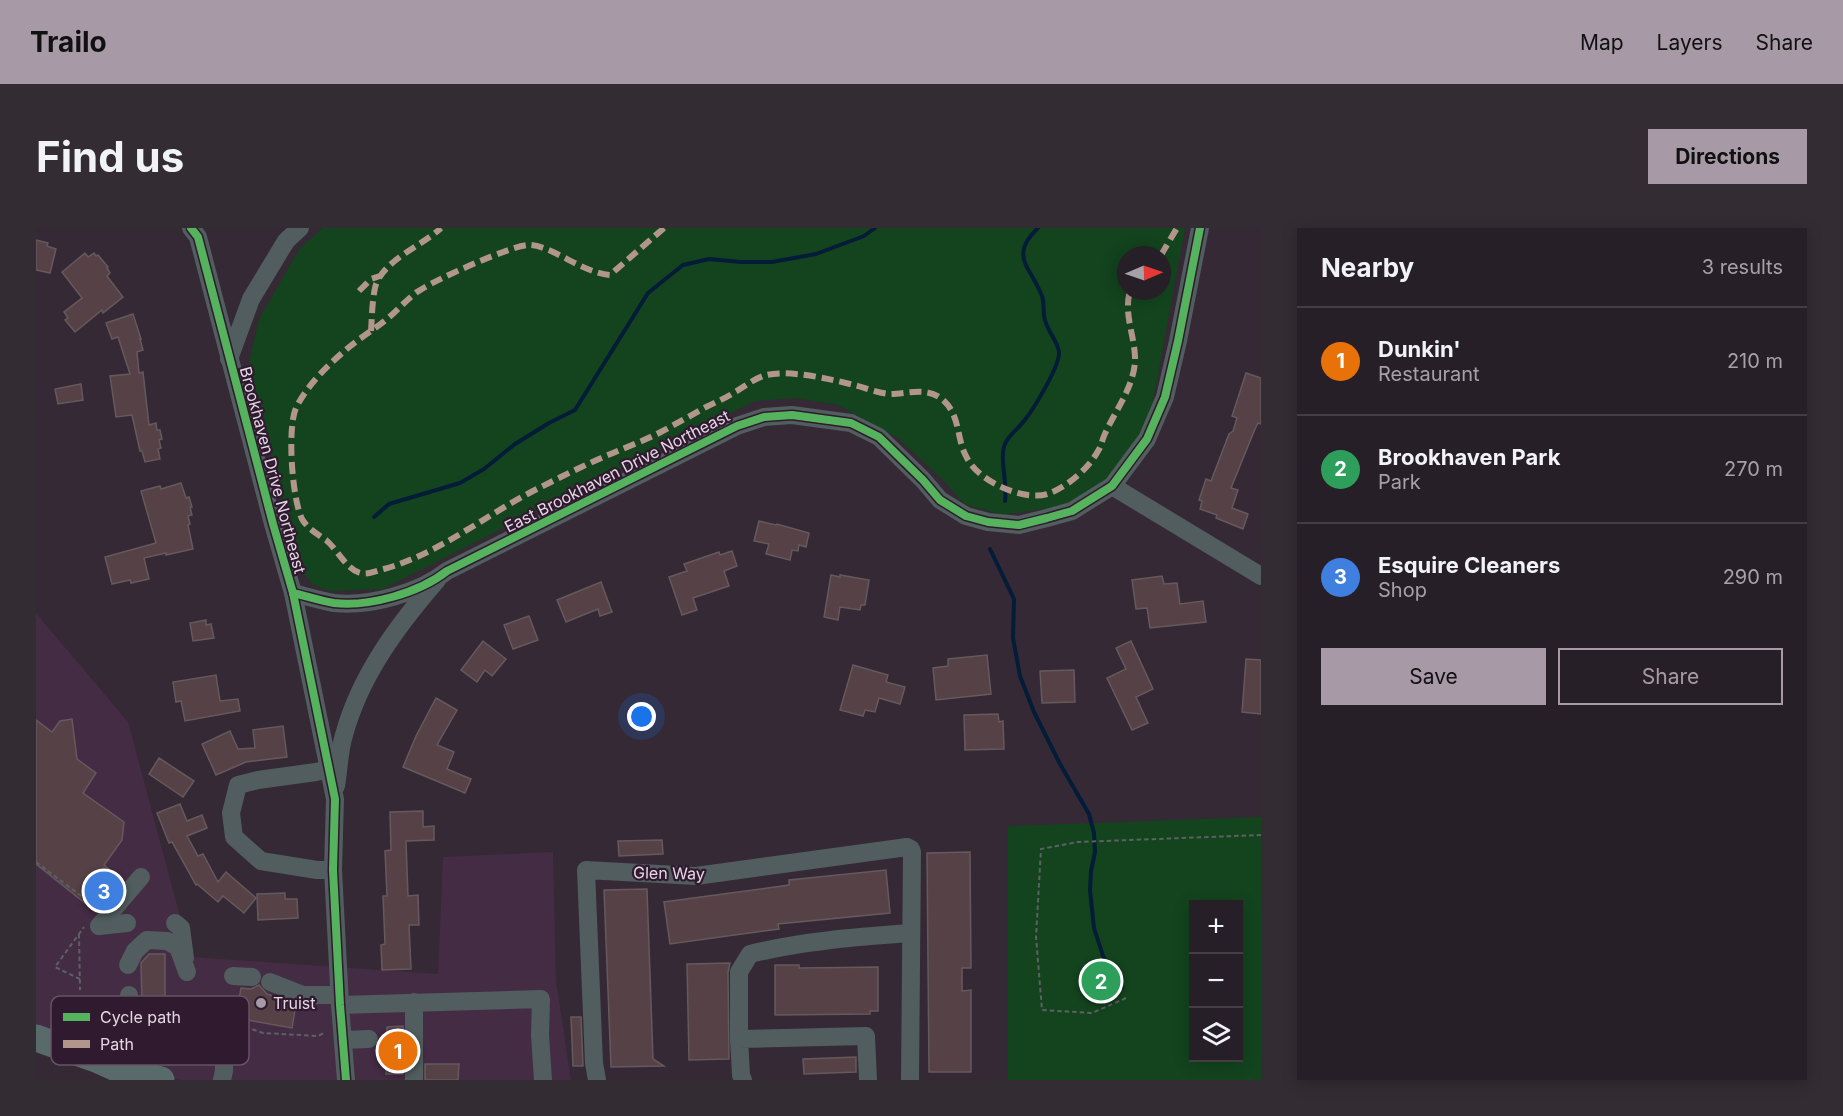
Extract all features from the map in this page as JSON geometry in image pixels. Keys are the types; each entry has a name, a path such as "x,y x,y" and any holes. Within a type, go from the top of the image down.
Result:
{"highway":[{"path":"36,1038 51,1044"},
{"path":"109,1069 161,1080"}],"street":[{"name":"Brookhaven Drive Northeast","path":"191,228 198,237 293,593 334,799 333,870 339,1000 346,1080"},
{"path":"229,359 251,299 286,241 300,228"},
{"name":"East Brookhaven Drive Northeast","path":"293,593 334,603 364,603 402,594 440,577 736,426 764,417 792,415 851,423 879,437 940,500 966,516 988,522 1019,525 1072,511 1112,486 1147,439 1165,397 1179,341 1200,228"},
{"path":"1112,486 1261,576"},
{"name":"East Brookhaven Drive Northeast","path":"334,799 343,736 361,688 408,613 440,577"},
{"path":"328,769 258,780 238,786 231,813 234,837 261,861 317,870 333,870"},
{"name":"Glen Way","path":"597,1080 594,1063 586,870 696,876 908,847 912,852 910,1080"},
{"path":"127,924 99,926 141,877"},
{"path":"128,965 135,951 147,940 167,941 178,947 187,972 181,928 175,922"},
{"path":"743,1080 739,1039 739,972 750,954 790,945 911,933"},
{"path":"233,976 261,980 303,995 339,1000 414,1002 541,999 540,1035 543,1080"},
{"path":"414,1002 414,1080"},
{"path":"739,1039 866,1036 868,1080"},
{"path":"343,1040 369,1039"},
{"path":"222,1080 224,1065"}],"path":[{"path":"1126,998 1092,1013 1042,1010 1036,937 1041,849 1086,842 1261,835"},
{"path":"36,862 99,909"},
{"path":"80,979 55,967 84,927"},
{"path":"79,934 80,990"},
{"path":"249,1028 263,1033 318,1036 324,1033"}],"shaded area":[{"path":"36,613 128,722 191,957 438,974 443,857 553,852 556,981 571,1080 182,1080 118,1065 249,1065 249,996 51,996 51,1049 36,1046"}],"green space":[{"path":"323,228 1185,228 1152,407 1137,444 1102,483 1063,506 1003,515 964,504 946,483 898,438 838,405 795,398 755,401 383,589 329,591 312,584 299,568 249,362 259,319 300,248"},
{"path":"1261,817 1261,1080 1008,1080 1008,826"}],"building":[{"path":"36,240 48,243 47,246 56,249 50,273 36,270"},
{"path":"85,253 88,257 94,253 98,255 108,267 110,273 107,276 123,297 103,313 102,310 75,332 65,320 68,318 64,312 82,298 62,272"},
{"path":"133,314 143,350 137,352 139,373 143,372 149,425 156,423 162,439 159,440 161,448 158,449 160,459 145,462 142,451 140,451 132,415 116,417 110,376 130,374 118,337 112,339 106,323"},
{"path":"1246,373 1261,378 1261,424 1258,423 1255,429 1231,488 1238,490 1232,508 1248,514 1243,529 1200,509 1202,501 1199,500 1206,479 1211,481 1229,434 1233,431 1237,418 1232,416"},
{"path":"81,384 83,400 58,404 55,389"},
{"path":"181,483 192,507 190,507 192,515 188,516 190,524 188,525 193,549 144,558 149,579 112,584 105,557 156,543 141,491 160,486 161,489"},
{"path":"759,521 809,533 806,547 799,545 798,551 792,550 790,560 766,554 769,544 754,541"},
{"path":"732,551 737,566 724,571 729,586 693,598 697,610 682,615 669,577 687,571 684,564 719,552 720,555"},
{"path":"831,575 869,580 865,605 861,605 860,610 840,607 838,620 824,617"},
{"path":"1162,576 1164,584 1177,583 1180,604 1203,601 1206,622 1150,628 1147,608 1136,609 1132,580"},
{"path":"601,582 612,612 600,616 598,609 566,622 557,600"},
{"path":"529,616 538,640 513,649 504,625"},
{"path":"206,620 206,625 211,624 214,638 193,641 190,623"},
{"path":"483,641 506,659 492,676 485,670 477,682 461,670"},
{"path":"1131,641 1153,689 1136,697 1148,723 1132,730 1107,678 1126,669 1116,648"},
{"path":"987,655 991,694 936,700 933,668 948,666 948,659"},
{"path":"1246,659 1261,660 1261,714 1242,712"},
{"path":"853,665 888,675 886,682 905,687 900,704 879,698 875,712 865,710 863,716 840,710"},
{"path":"1074,670 1075,702 1042,703 1040,671"},
{"path":"216,675 220,701 238,699 240,711 185,721 181,701 176,702 173,682"},
{"path":"436,698 457,710 437,745 454,752 447,769 471,779 465,793 403,767"},
{"path":"998,714 999,722 1003,721 1004,749 965,750 964,715"},
{"path":"72,719 77,759 96,773 83,793 124,822 122,840 104,865 123,880 96,912 36,864 36,720 52,732 60,721"},
{"path":"283,726 287,757 246,762 216,775 202,744 230,731 238,749 255,748 253,730"},
{"path":"159,758 194,781 183,797 149,774"},
{"path":"180,804 187,821 202,815 207,828 187,836 198,856 203,854 218,882 226,872 256,898 244,913 223,896 218,902 196,885 172,842 169,843 157,813"},
{"path":"423,811 423,827 434,826 434,840 406,841 408,896 418,895 419,925 409,925 411,969 382,970 381,945 385,944 383,896 387,896 385,851 391,850 390,812"},
{"path":"662,840 663,854 619,856 618,841"},
{"path":"970,852 971,968 962,968 962,991 971,990 971,1072 929,1072 927,853"},
{"path":"886,870 890,913 778,924 779,929 670,944 664,902 789,885 789,880"},
{"path":"647,889 653,1059 664,1066 611,1067 604,890"},
{"path":"285,893 285,899 297,899 298,918 258,920 257,894"},
{"path":"149,954 165,954 165,996 142,996 141,963"},
{"path":"730,963 728,972 729,1059 689,1060 687,964"},
{"path":"775,965 799,965 799,968 878,967 878,1011 870,1011 870,1014 775,1015"},
{"path":"259,985 267,994 296,1004 292,1028 249,1020 249,996 240,996 241,988 251,989"},
{"path":"571,1017 581,1017 583,1066 573,1066"},
{"path":"403,1026 403,1074 386,1074 387,1027"},
{"path":"856,1057 856,1072 804,1074 803,1059"},
{"path":"425,1064 459,1064 458,1080 425,1080"}],"waterway":[{"path":"374,517 389,504 460,483 484,469 515,444 575,410 648,293 683,265 709,259 772,262 816,254 864,236 875,228"},
{"path":"1005,501 1004,448 1008,439 1024,421 1039,398 1051,377 1059,352 1045,320 1042,296 1023,254 1024,246 1038,228"},
{"path":"990,549 1014,599 1013,638 1020,676 1034,712 1089,814 1094,833 1095,852 1090,890 1094,928 1106,965 1122,988"}],"marked path":[{"path":"371,331 374,293 379,278 394,262 441,228"},
{"path":"664,228 610,275 588,269 537,246 528,245 505,251 425,287 348,348 312,383 296,408 293,418 291,447 293,480 304,522 312,531 326,540 355,571 366,574 384,569 442,545 514,501 657,434 763,376 784,373 823,378 889,394 924,392 937,396 949,406 953,413 967,458 982,475 1016,493 1029,495 1050,493 1064,486 1089,464 1100,448 1131,382 1135,353 1128,300"},
{"path":"1166,246 1177,228"},
{"path":"359,291 371,279 380,276"}],"cycle path":[{"path":"191,228 198,237 293,593 335,799 333,870 346,1080"},
{"path":"293,593 348,604 378,600 408,592 737,426 764,417 792,415 851,423 879,437 940,500 966,516 988,522 1019,525 1072,511 1112,486 1147,439 1165,397 1200,228"}],"place":[{"name":"Esquire Cleaners","path":"104,891"},
{"name":"Brookhaven Park","path":"1101,981"},
{"name":"Truist","path":"261,1003"},
{"name":"Dunkin'","path":"398,1051"}]}
